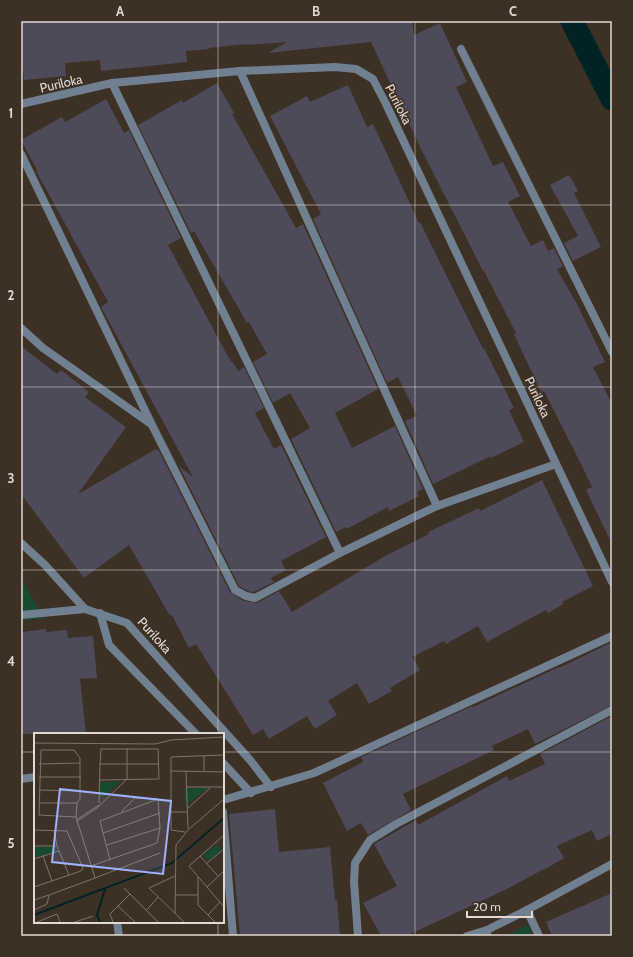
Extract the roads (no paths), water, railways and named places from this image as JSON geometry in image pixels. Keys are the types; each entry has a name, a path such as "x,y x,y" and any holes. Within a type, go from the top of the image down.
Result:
{"street":[{"path":"461,49 612,352"},
{"name":"Puriloka","path":"21,104 112,83 240,71 335,66 356,69 373,79 612,582"},
{"path":"240,71 437,506"},
{"path":"112,83 340,553"},
{"path":"21,154 152,425 236,590 246,596 255,598 271,591 340,553 437,506 556,464"},
{"path":"21,328 43,348 152,425"},
{"path":"21,543 45,565 85,609"},
{"path":"21,615 85,609"},
{"name":"Puriloka","path":"85,609 127,623 250,760 271,786"},
{"path":"100,613 109,645 195,733"},
{"path":"224,800 251,793 314,773 612,636"},
{"path":"358,936 354,882 355,863 370,840 396,824 612,710"},
{"path":"224,764 251,793"},
{"path":"21,779 34,777"},
{"path":"224,824 233,936"},
{"path":"467,936 487,933 612,864"},
{"path":"527,910 539,936"},
{"path":"117,923 119,936"}],"waterway":[{"path":"572,21 612,99"}]}
